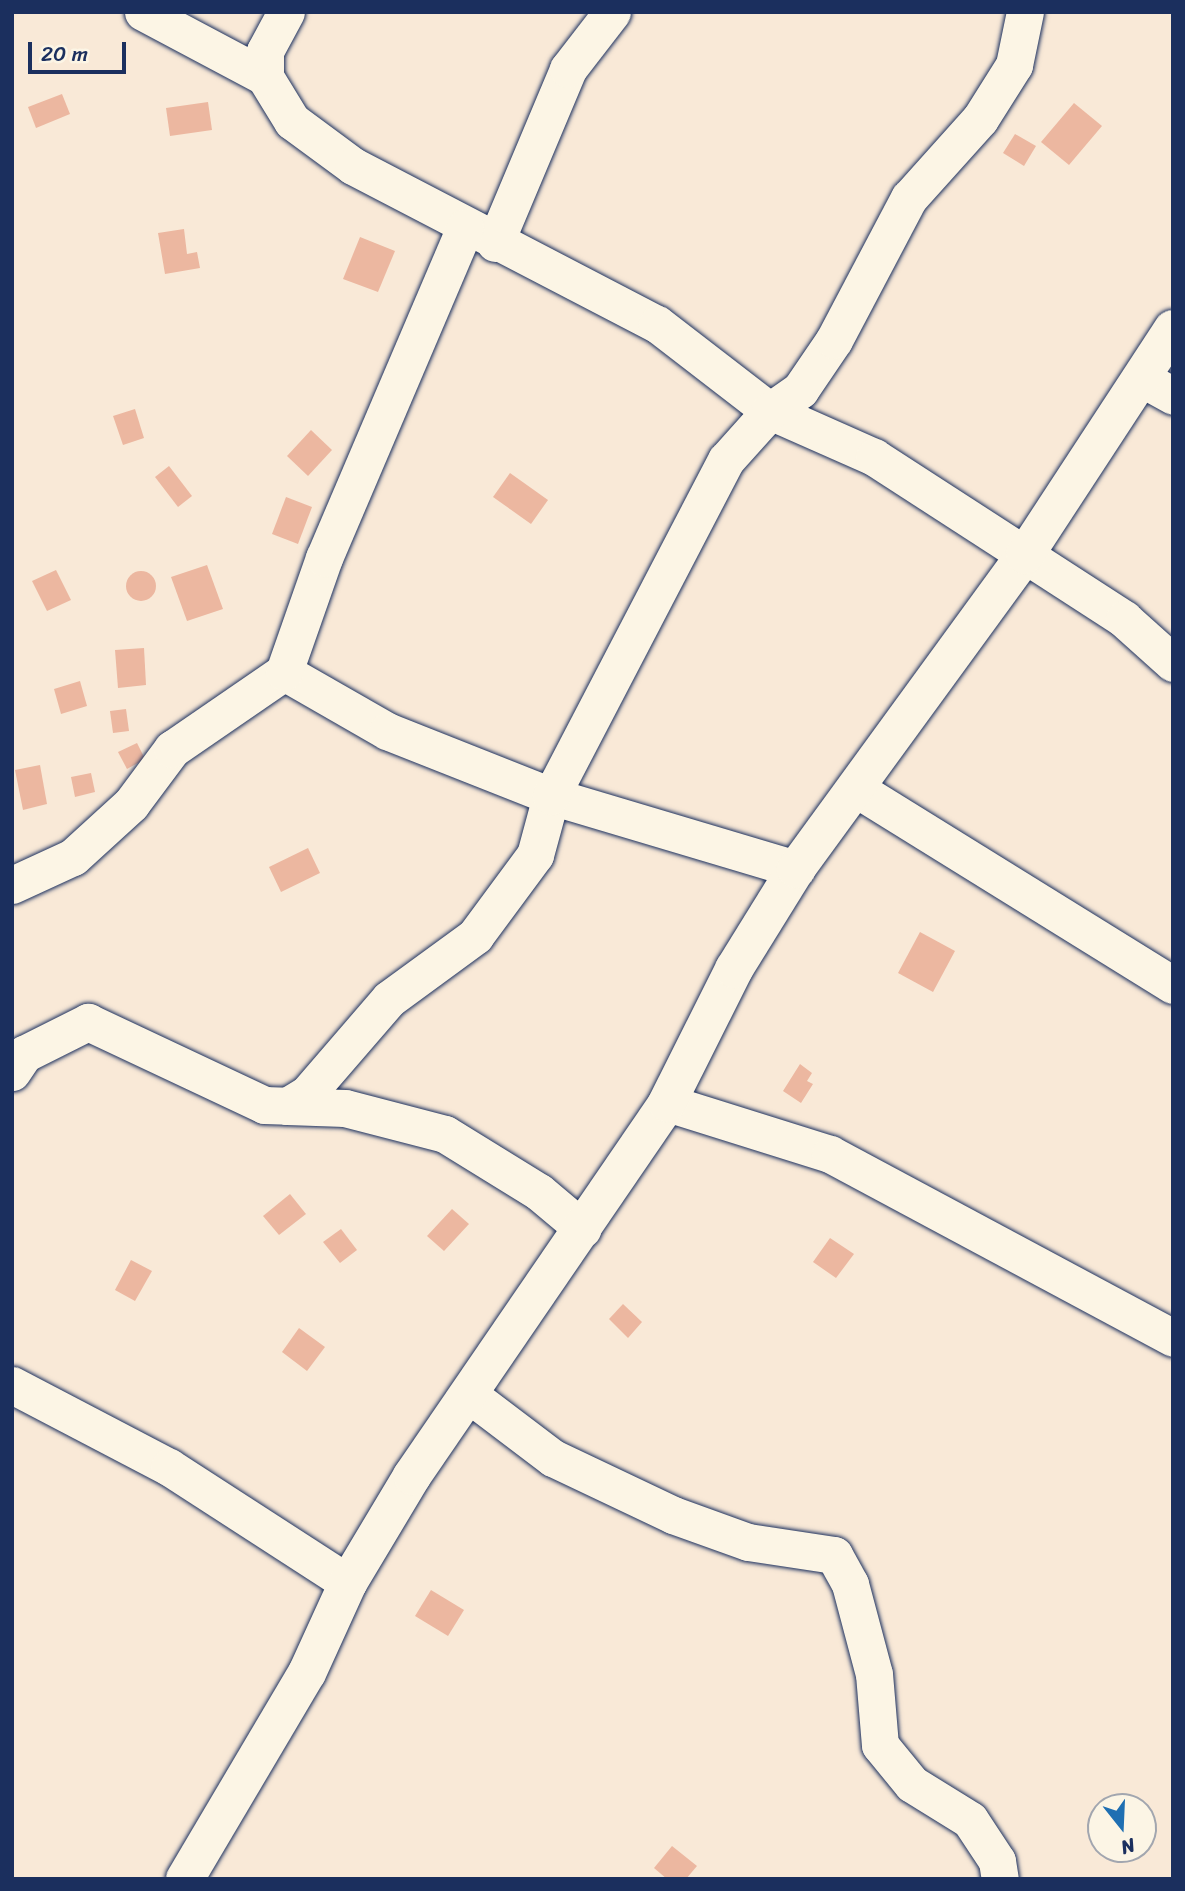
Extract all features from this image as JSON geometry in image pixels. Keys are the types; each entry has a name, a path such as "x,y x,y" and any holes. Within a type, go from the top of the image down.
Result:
{"street":[{"path":"143,12 265,77 292,121 353,166 480,235 657,324 770,411 874,457 1124,619 1173,663"},
{"path":"265,77 265,51 286,12"},
{"path":"12,885 73,857 131,804 172,749 285,673 324,558 480,235 568,69 612,12"},
{"path":"287,1106 307,1094 389,999 475,936 535,855 551,796 726,460 770,411 800,390 909,198 994,97 1014,65 1025,12"},
{"path":"185,1879 307,1673 348,1583 412,1476 471,1396 667,1103 734,969 796,870 1025,555 1157,387 1173,328"},
{"path":"285,673 387,731 551,796 796,870"},
{"path":"855,788 1173,985"},
{"path":"16,1051 88,1022 264,1105 345,1108 445,1133 539,1192 583,1229"},
{"path":"667,1103 830,1154 1173,1338"},
{"path":"12,1385 169,1467 348,1583"},
{"path":"471,1396 553,1458 673,1515 748,1542 834,1555 850,1584 874,1674 880,1745 912,1784 970,1820 997,1861 1000,1879"}],"building":[{"path":"62,94 70,114 36,128 28,107"},
{"path":"208,102 212,130 170,136 166,108"},
{"path":"1074,103 1102,126 1069,165 1041,142"},
{"path":"1015,134 1036,146 1024,166 1003,153"},
{"path":"184,229 187,254 197,252 200,268 165,274 158,233"},
{"path":"360,237 395,251 378,292 343,279"},
{"path":"135,409 144,438 123,445 113,416"},
{"path":"311,430 332,450 308,476 287,456"},
{"path":"169,466 192,496 178,507 155,477"},
{"path":"510,473 548,500 531,524 493,497"},
{"path":"286,497 312,507 298,544 272,534"},
{"path":"207,565 223,609 187,621 171,577"},
{"path":"56,570 71,600 47,611 32,581"},
{"path":"141,571 152,575 156,586 152,597 141,601 130,597 126,586 130,575"},
{"path":"144,648 146,685 118,688 115,650"},
{"path":"80,681 87,706 61,714 54,689"},
{"path":"126,709 129,731 113,733 110,711"},
{"path":"137,743 145,759 127,769 118,752"},
{"path":"40,765 47,804 23,810 15,770"},
{"path":"91,773 95,792 75,797 71,777"},
{"path":"308,848 320,873 281,892 269,867"},
{"path":"920,932 955,951 933,992 898,973"},
{"path":"800,1064 812,1073 807,1081 813,1084 801,1103 783,1091"},
{"path":"290,1194 306,1214 279,1235 263,1216"},
{"path":"452,1209 469,1224 444,1251 427,1236"},
{"path":"341,1229 357,1250 340,1263 323,1242"},
{"path":"830,1238 854,1254 836,1278 813,1262"},
{"path":"131,1260 152,1271 135,1301 115,1290"},
{"path":"623,1304 642,1322 628,1338 609,1319"},
{"path":"299,1328 325,1347 307,1371 282,1352"},
{"path":"431,1590 464,1610 448,1636 415,1616"},
{"path":"672,1846 697,1866 686,1879 667,1879 654,1868"}]}
